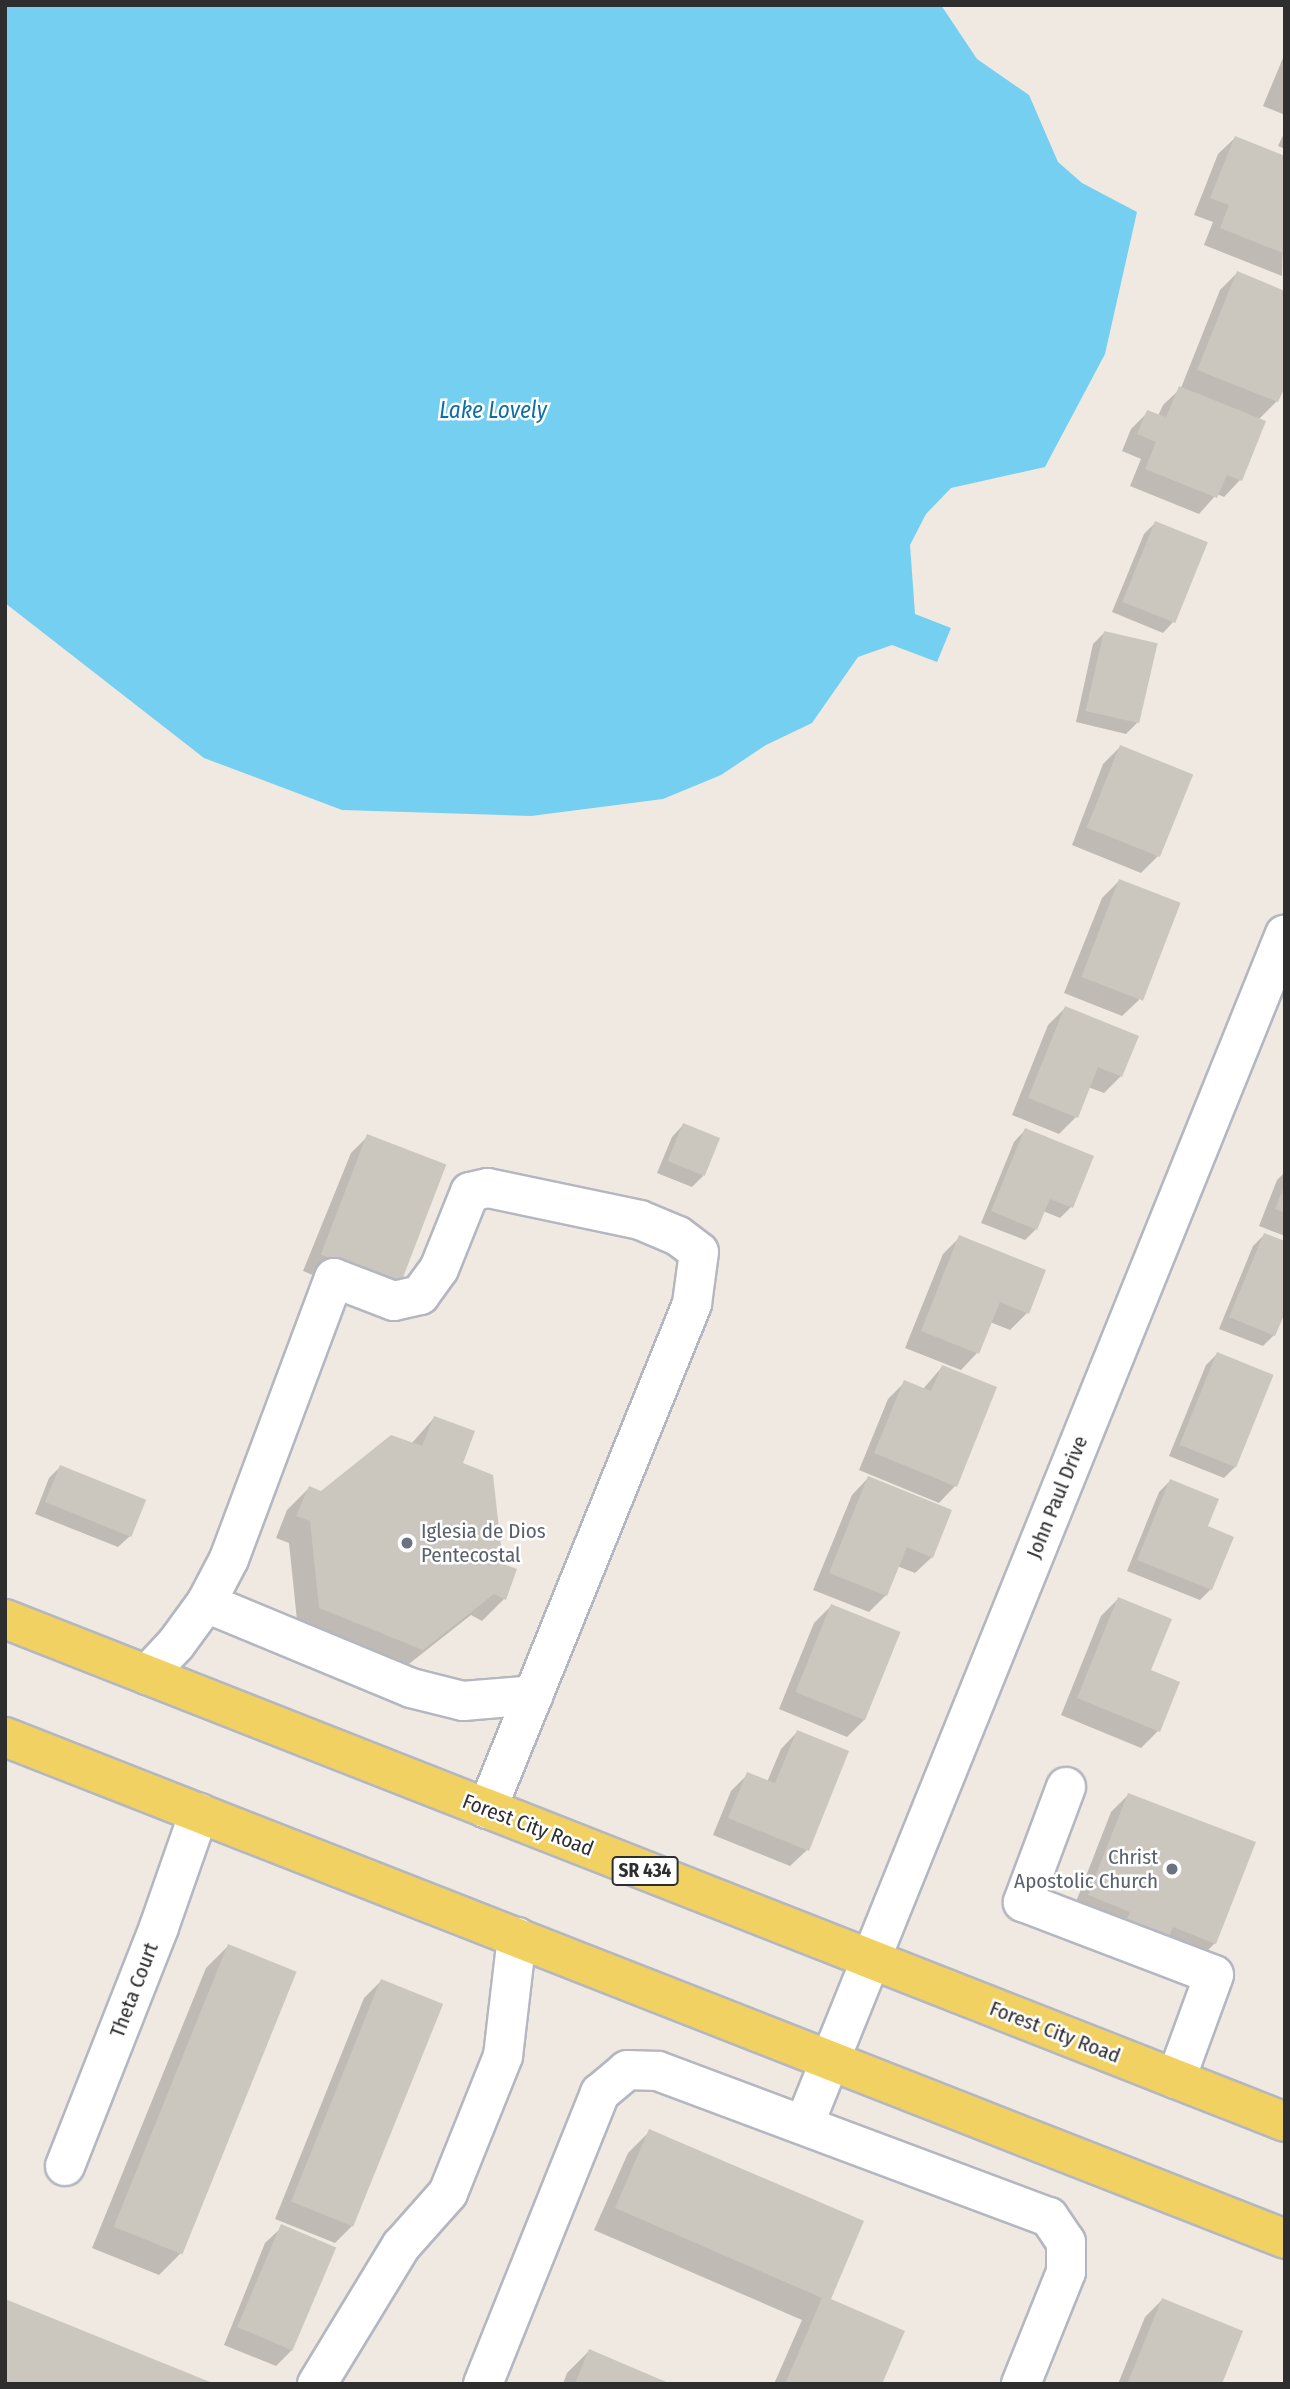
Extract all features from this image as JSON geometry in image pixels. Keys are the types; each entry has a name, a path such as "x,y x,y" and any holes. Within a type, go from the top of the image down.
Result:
{"main road":[{"name":"Forest City Road","path":"5,1619 1285,2122"},
{"path":"5,1737 1285,2239"}],"street":[{"name":"John Paul Drive","path":"804,2125 1285,934"},
{"path":"147,1675 176,1644 206,1603 229,1559 334,1278 394,1301 420,1295 439,1269 470,1192 488,1188 640,1220 678,1236 699,1252 692,1304 487,1809"},
{"path":"206,1603 411,1688 463,1701 534,1695"},
{"path":"1066,1787 1023,1902 1214,1975 1176,2079"},
{"name":"Theta Court","path":"65,2166 159,1927 199,1813"},
{"path":"317,2384 401,2246 448,2193 503,2056 517,1937"},
{"path":"483,2384 600,2093 626,2070 658,2071 1049,2217 1066,2242 1066,2272 1021,2384"}],"water":[{"name":"Lake Lovely","path":"5,5 941,5 977,59 1029,95 1058,162 1082,183 1137,212 1105,354 1045,467 951,488 926,514 910,545 915,614 951,628 937,662 892,645 858,657 812,723 766,745 721,775 663,799 531,816 342,810 204,758 5,603"}],"building":[{"path":"1235,136 1285,156 1285,254 1220,228 1229,205 1210,198"},
{"path":"1237,271 1285,291 1285,387 1278,402 1197,370"},
{"path":"1179,386 1266,421 1242,481 1227,475 1217,498 1145,469 1156,442 1137,434 1147,410 1166,417"},
{"path":"1155,521 1208,542 1175,623 1122,602"},
{"path":"1104,631 1158,643 1139,723 1086,711"},
{"path":"1120,745 1193,775 1160,857 1087,828"},
{"path":"1119,879 1181,903 1143,1001 1081,977"},
{"path":"1065,1006 1139,1036 1122,1077 1098,1067 1078,1118 1028,1098"},
{"path":"683,1123 720,1138 705,1176 668,1161"},
{"path":"1025,1128 1094,1156 1073,1208 1050,1199 1037,1230 991,1211"},
{"path":"367,1134 446,1164 400,1285 321,1254"},
{"path":"1285,1184 1285,1213 1275,1209"},
{"path":"1264,1233 1285,1241 1285,1313 1275,1336 1229,1317"},
{"path":"959,1235 1046,1270 1029,1314 1000,1302 979,1354 921,1331"},
{"path":"1217,1352 1274,1375 1236,1468 1180,1445"},
{"path":"942,1365 997,1387 957,1487 874,1453 904,1380 931,1391"},
{"name":"Iglesia de Dios Pentecostal","path":"434,1416 475,1431 463,1463 493,1475 503,1564 517,1569 506,1600 494,1594 423,1650 319,1608 310,1521 296,1516 309,1486 321,1491 391,1435 422,1446"},
{"path":"60,1465 146,1500 131,1537 45,1502"},
{"path":"868,1476 952,1510 933,1558 907,1547 887,1596 829,1573"},
{"path":"1170,1479 1219,1499 1208,1526 1234,1537 1212,1590 1137,1560"},
{"path":"1118,1597 1172,1619 1151,1670 1180,1682 1160,1732 1077,1698"},
{"path":"831,1604 901,1632 865,1720 795,1692"},
{"path":"797,1730 849,1751 809,1851 728,1818 747,1772 775,1783"},
{"name":"Christ Apostolic Church","path":"1128,1793 1256,1842 1216,1944 1173,1927 1168,1939 1125,1923 1130,1912 1088,1895"},
{"path":"228,1944 297,1972 182,2255 114,2227"},
{"path":"381,1979 443,2004 353,2227 291,2202"},
{"path":"649,2129 864,2221 831,2299 905,2331 882,2384 785,2384 822,2298 615,2208"},
{"path":"281,2224 336,2247 292,2351 237,2327"},
{"path":"1162,2298 1243,2331 1222,2384 1128,2382"},
{"path":"5,2299 215,2384 5,2384"},
{"path":"589,2349 671,2384 575,2384"}],"place":[{"name":"Iglesia de Dios Pentecostal","path":"407,1543"},
{"name":"Christ Apostolic Church","path":"1172,1869"}]}
